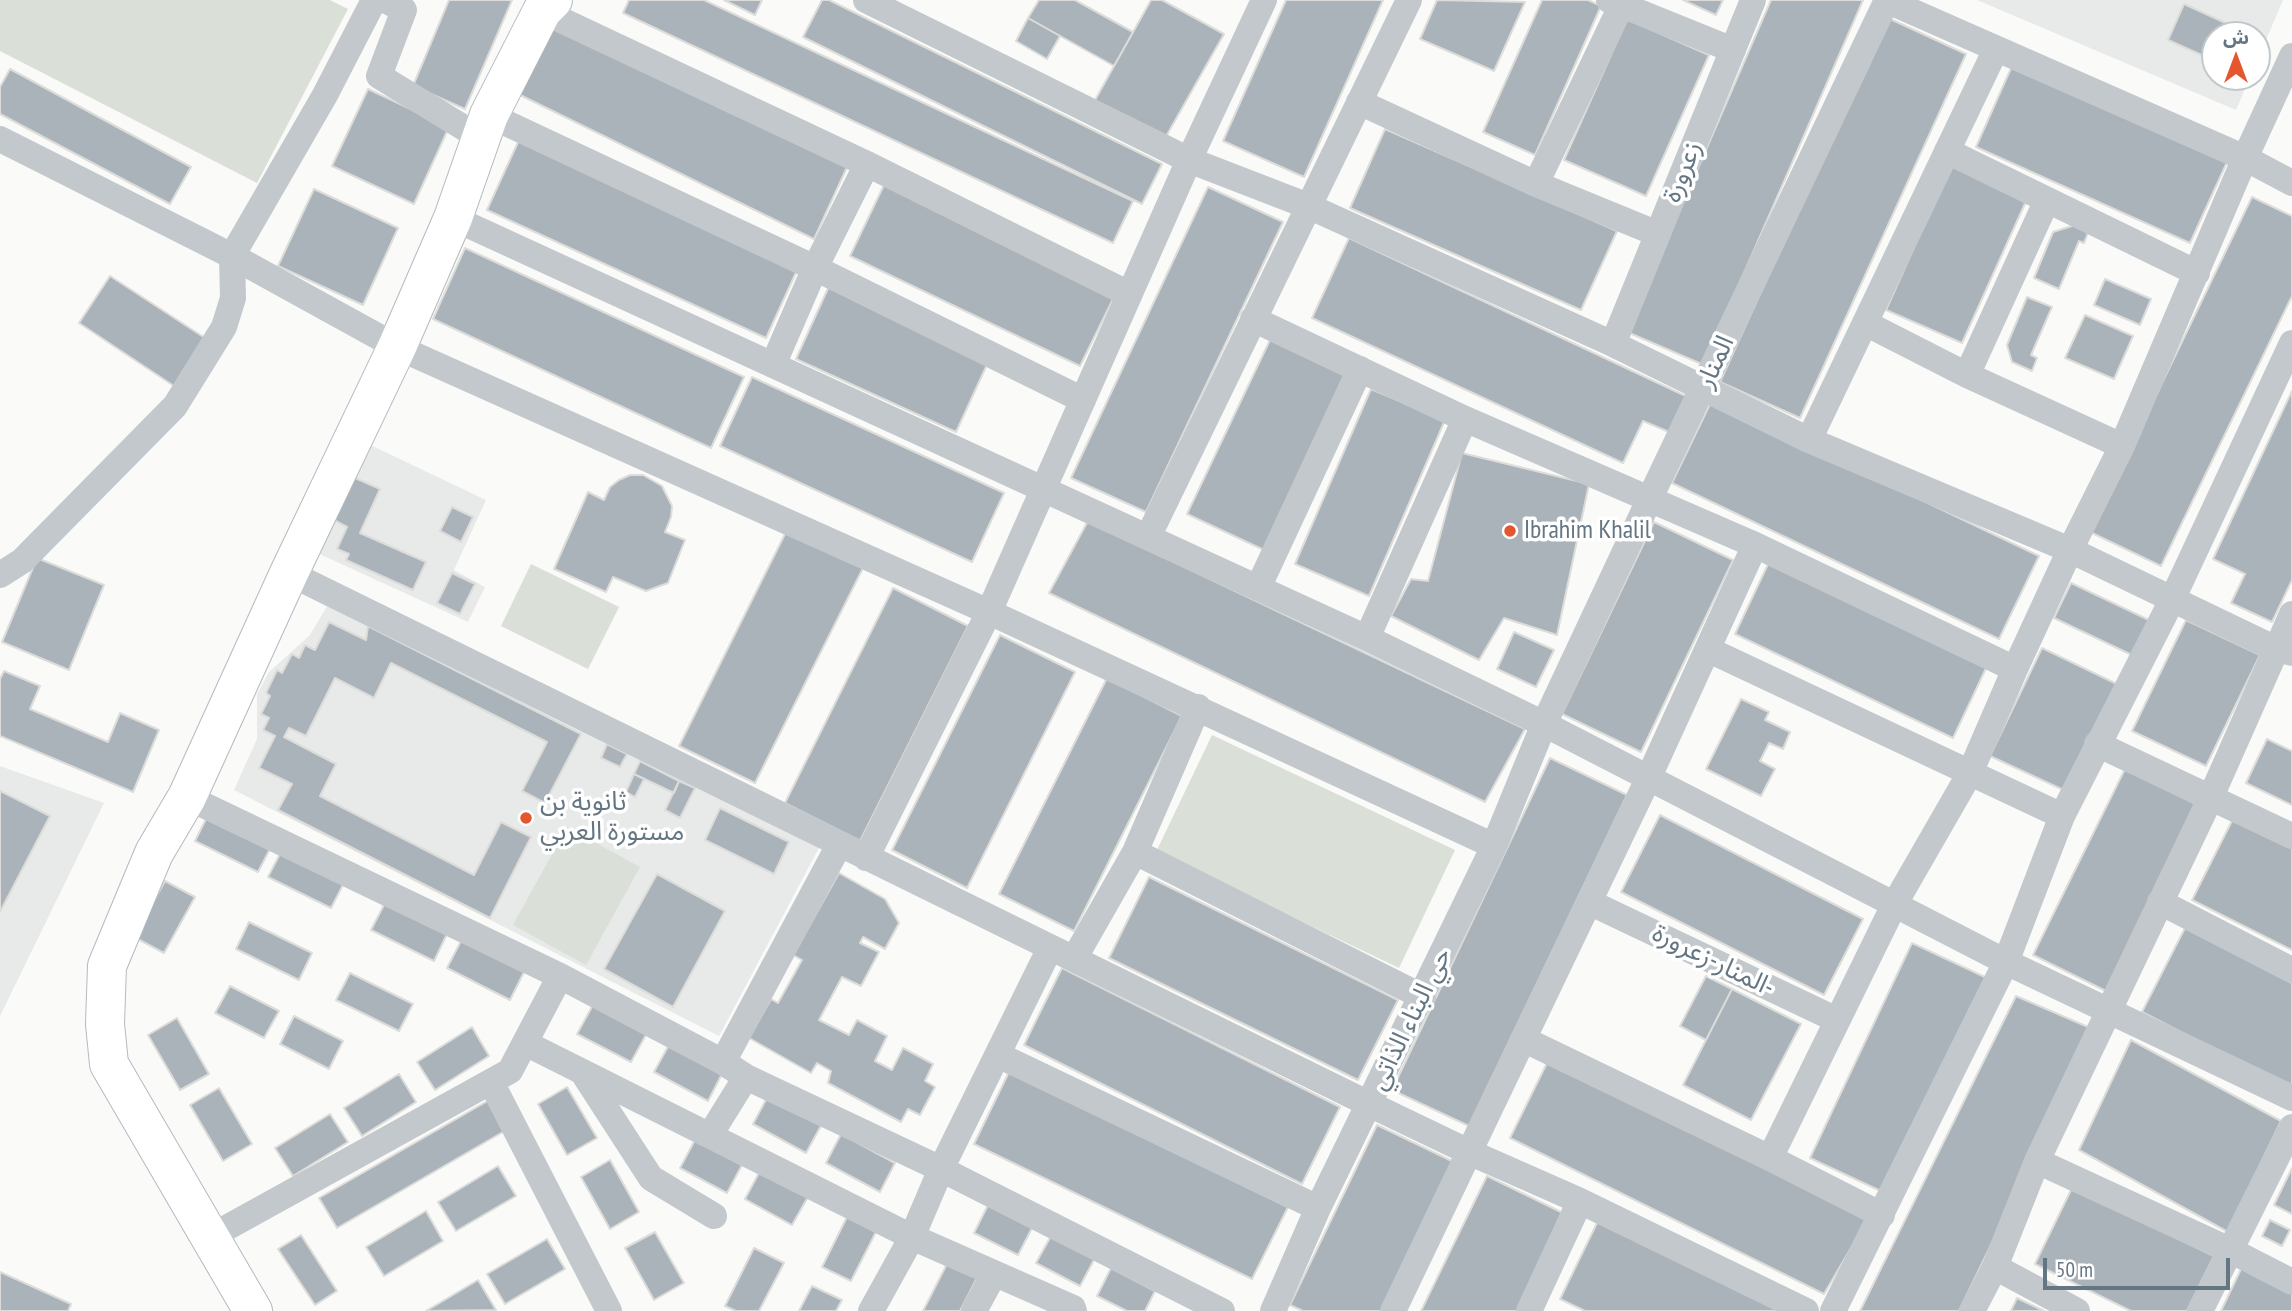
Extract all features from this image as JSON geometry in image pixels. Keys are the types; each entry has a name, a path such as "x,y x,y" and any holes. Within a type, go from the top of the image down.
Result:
{"street":[{"path":"0,575 22,561 175,406 224,327 233,298 232,256 325,95 374,0"},
{"path":"866,0 1189,159 1308,206 1613,345 1809,440 2070,550 2284,651"},
{"path":"866,858 989,612 1189,159 1264,0"},
{"path":"1148,537 1409,0"},
{"name":"زعرورة","path":"1613,345 1753,0"},
{"path":"1886,0 2245,158 2292,183"},
{"name":"المنار","path":"1544,724 1886,0"},
{"path":"400,3 379,76 484,126 815,268 1083,400"},
{"path":"1536,184 1615,3 1733,50"},
{"path":"253,1311 109,1064 105,1024 107,966 155,853 187,797 289,573 397,347 453,218 484,126 548,6 1129,294"},
{"path":"1809,440 1996,49"},
{"path":"1770,1158 1894,905 1970,773 2070,550 2122,446 2245,158 2292,56"},
{"path":"1359,102 1536,184 1658,234"},
{"path":"0,139 232,256 397,347 1198,707 1494,846"},
{"path":"1947,151 2197,273"},
{"path":"773,365 815,268 867,164"},
{"path":"1967,375 2046,200"},
{"path":"453,218 1367,638 1544,724 2006,962 2292,1098"},
{"path":"1253,319 1465,419 1755,545 2015,669"},
{"path":"1865,323 1967,375 2122,446"},
{"path":"1833,1311 2006,962 2062,816 2172,600 2292,343"},
{"path":"1258,588 1360,369"},
{"path":"1367,638 1465,419"},
{"path":"1393,1311 1709,650 1755,545"},
{"path":"289,573 1369,1104 1580,1201 1807,1311"},
{"path":"1972,1311 1995,1266 2037,1161 2160,902 2284,651 2292,614"},
{"path":"1709,650 2062,816"},
{"path":"1074,959 1135,852 1198,707"},
{"name":"حي البناء الذاتي","path":"1273,1311 1318,1208 1423,997 1494,846 1544,724"},
{"path":"2097,744 2292,836"},
{"path":"187,797 561,975 746,1077 941,1169 1222,1311"},
{"path":"723,1062 839,845"},
{"path":"1135,852 1423,997"},
{"name":"المنار-زعرورة-","path":"1589,902 1837,1020"},
{"path":"2160,902 2292,970"},
{"path":"872,1311 912,1237 941,1169 1050,948"},
{"path":"210,1237 510,1071 561,975"},
{"path":"1523,1039 1882,1215"},
{"path":"525,1043 912,1237 1073,1308 1074,1311"},
{"path":"999,1055 1318,1208"},
{"path":"582,1071 651,1178 714,1216"},
{"path":"710,1135 746,1077"},
{"path":"491,1082 609,1311"},
{"path":"2200,1311 2292,1127"},
{"path":"2037,1161 2230,1250 2292,1282"},
{"path":"1532,1310 1580,1201"},
{"path":"1995,1266 2077,1311"},
{"path":"974,1311 994,1274"}],"shaded area":[{"path":"0,0 330,0 348,9 257,183 0,51"},
{"path":"1977,0 2283,0 2271,28 2271,21 2201,21 2201,91 2244,91 2236,110"},
{"path":"364,442 486,500 454,570 485,587 468,622 313,551"},
{"path":"531,564 619,607 588,669 501,626"},
{"name":"ثانوية بن مستورة العربي","path":"329,603 820,846 719,1036 234,790 257,739 257,694 269,672 310,635"},
{"path":"1212,735 1455,850 1399,968 1156,852"},
{"path":"0,766 104,803 0,1016"},
{"path":"567,827 640,867 586,965 513,925"}],"building":[{"path":"449,0 512,0 465,109 413,86"},
{"path":"629,0 704,0 1133,201 1113,243 623,13"},
{"path":"724,0 762,0 755,15"},
{"path":"822,0 829,0 1162,164 1142,204 803,37"},
{"path":"1039,0 1075,0 1133,32 1114,66 1028,18"},
{"path":"1151,0 1162,0 1224,34 1164,140 1094,102"},
{"path":"1286,0 1383,0 1304,177 1223,141"},
{"path":"1437,0 1525,2 1494,71 1420,39"},
{"path":"1542,0 1588,0 1601,6 1535,155 1483,132"},
{"path":"1683,0 1723,0 1716,15"},
{"path":"1771,0 1863,0 1704,365 1627,332"},
{"path":"2184,4 2221,21 2201,21 2201,55 2168,40"},
{"path":"1886,17 1966,54 1800,418 1720,382"},
{"path":"1028,18 1060,36 1047,59 1016,41"},
{"path":"1627,19 1709,55 1646,196 1564,160"},
{"path":"544,21 848,165 814,239 512,91"},
{"path":"2012,66 2227,162 2190,243 1976,147"},
{"path":"10,69 191,167 170,204 0,114 0,87"},
{"path":"368,89 449,127 414,204 332,166"},
{"path":"1385,129 1617,231 1581,310 1350,208"},
{"path":"519,140 798,268 766,338 487,210"},
{"path":"1951,165 2027,199 1962,343 1886,310"},
{"path":"884,185 1115,295 1080,366 850,256"},
{"path":"1208,187 1283,222 1146,512 1071,478"},
{"path":"314,189 398,228 363,305 278,266"},
{"path":"2252,197 2292,216 2292,296 2161,566 2090,532"},
{"path":"2075,225 2089,230 2084,243 2079,241 2059,289 2034,278 2053,232"},
{"path":"1349,238 1692,399 1674,434 1643,421 1623,463 1312,318"},
{"path":"465,248 744,377 711,448 433,319"},
{"path":"110,276 208,340 177,388 79,323"},
{"path":"2105,279 2151,299 2140,325 2094,305"},
{"path":"830,284 990,358 956,432 796,359"},
{"path":"2027,297 2052,307 2031,355 2037,358 2032,371 2012,362 2007,345"},
{"path":"2085,315 2133,336 2114,379 2065,358"},
{"path":"1270,340 1346,376 1264,550 1187,514"},
{"path":"752,377 1004,493 972,562 720,446"},
{"path":"1371,389 1445,420 1369,596 1295,564"},
{"path":"2292,391 2292,580 2272,622 2231,603 2245,574 2213,559"},
{"path":"1712,400 2039,556 1999,639 1672,483"},
{"name":"Ibrahim Khalil","path":"1462,453 1589,484 1557,635 1504,618 1479,660 1391,616 1411,579 1428,581"},
{"path":"630,475 643,475 662,486 672,506 665,532 685,540 668,583 646,591 613,577 606,592 554,569 588,492 604,500 610,487"},
{"path":"353,477 380,489 360,533 426,562 413,590 346,560 349,554 337,549 347,527 334,520"},
{"path":"452,507 473,517 461,542 440,531"},
{"path":"1088,521 1525,729 1485,802 1049,593"},
{"path":"1654,522 1733,560 1641,752 1562,714"},
{"path":"787,530 863,568 755,783 679,746"},
{"path":"37,558 104,585 69,670 2,642"},
{"path":"1770,560 1988,664 1953,738 1735,634"},
{"path":"452,573 475,584 460,614 437,603"},
{"path":"2071,583 2151,621 2134,656 2054,618"},
{"path":"893,588 968,626 860,841 785,803"},
{"path":"2186,620 2260,655 2206,766 2132,731"},
{"path":"329,622 366,640 368,626 581,734 545,803 522,791 547,742 391,663 374,698 335,678 306,736 289,728 284,737 336,764 320,796 474,875 501,822 531,837 490,918 278,810 292,784 259,768 275,736 263,730 269,718 261,714 270,696 266,693 277,670 282,673 292,654 299,658 305,645 315,650"},
{"path":"1514,632 1554,650 1536,687 1497,669"},
{"path":"1000,635 1075,672 967,888 892,850"},
{"path":"2042,648 2121,686 2070,793 1990,756"},
{"path":"4,671 40,686 30,709 108,742 120,713 159,730 133,792 0,736 0,679"},
{"path":"1107,678 1182,716 1074,931 999,894"},
{"path":"1741,699 1769,712 1765,720 1790,732 1783,749 1769,743 1760,761 1775,769 1761,796 1706,769"},
{"path":"2267,739 2292,751 2292,805 2246,783"},
{"path":"607,744 627,754 620,767 601,758"},
{"path":"1550,758 1627,795 1469,1126 1392,1090"},
{"path":"640,761 679,781 674,793 634,774"},
{"path":"2125,769 2200,806 2108,992 2033,955"},
{"path":"634,774 644,779 635,797 626,792"},
{"path":"679,781 695,788 680,818 665,810"},
{"path":"0,791 50,816 0,912"},
{"path":"720,808 789,842 774,874 705,840"},
{"path":"209,813 272,845 258,872 195,841"},
{"path":"1660,815 1863,919 1824,995 1621,892"},
{"path":"2235,815 2292,844 2292,950 2192,900"},
{"path":"282,850 345,881 331,908 268,877"},
{"path":"839,873 885,899 899,923 885,949 863,937 860,943 879,952 861,986 842,977 819,1020 849,1035 857,1020 887,1036 875,1061 892,1070 903,1048 933,1064 925,1081 935,1087 920,1115 908,1109 901,1122 828,1083 831,1071 817,1063 811,1073 749,1038 771,999 778,1003 802,960 793,955"},
{"path":"657,874 725,911 673,1007 604,969"},
{"path":"1149,877 1398,1000 1358,1080 1109,958"},
{"path":"165,881 195,897 164,953 134,937"},
{"path":"385,903 447,934 434,961 371,930"},
{"path":"249,922 312,953 299,980 236,949"},
{"path":"2185,928 2292,983 2292,1089 2142,1012"},
{"path":"461,941 524,972 510,1000 447,968"},
{"path":"1912,943 1987,978 1885,1193 1810,1158"},
{"path":"1062,968 1340,1107 1302,1184 1024,1045"},
{"path":"350,973 413,1004 399,1031 336,1000"},
{"path":"1706,976 1732,989 1706,1040 1680,1026"},
{"path":"230,986 279,1011 264,1038 215,1013"},
{"path":"1732,989 1801,1024 1751,1120 1683,1085"},
{"path":"2016,996 2095,1030 1959,1311 1860,1311"},
{"path":"593,1005 647,1033 631,1062 577,1034"},
{"path":"294,1016 343,1041 329,1069 280,1044"},
{"path":"177,1018 209,1074 180,1090 148,1035"},
{"path":"472,1027 489,1056 435,1090 417,1062"},
{"path":"2131,1040 2281,1121 2228,1232 2079,1150"},
{"path":"670,1043 723,1072 708,1101 654,1072"},
{"path":"1548,1061 1868,1219 1824,1294 1510,1138"},
{"path":"1009,1072 1288,1207 1252,1279 974,1144"},
{"path":"399,1074 416,1102 362,1136 344,1108"},
{"path":"567,1087 597,1138 567,1155 538,1104"},
{"path":"219,1088 252,1144 223,1161 190,1105"},
{"path":"768,1096 822,1124 806,1153 753,1124"},
{"path":"491,1099 508,1129 337,1228 319,1198"},
{"path":"330,1114 348,1142 293,1176 275,1148"},
{"path":"1377,1125 1456,1163 1384,1311 1303,1311 1290,1305"},
{"path":"841,1134 895,1163 880,1192 826,1163"},
{"path":"695,1140 742,1165 727,1193 680,1168"},
{"path":"610,1160 639,1212 610,1229 581,1177"},
{"path":"498,1166 516,1196 456,1231 438,1202"},
{"path":"2292,1168 2292,1214 2274,1205"},
{"path":"760,1171 808,1197 792,1225 745,1199"},
{"path":"1487,1176 1565,1214 1518,1311 1421,1311"},
{"path":"2072,1188 2214,1256 2187,1311 2131,1311 2035,1264"},
{"path":"988,1205 1032,1228 1018,1255 974,1233"},
{"path":"851,1209 880,1224 851,1281 822,1267"},
{"path":"426,1211 443,1241 384,1276 366,1247"},
{"path":"2270,1220 2290,1230 2282,1246 2262,1236"},
{"path":"1598,1221 1786,1311 1585,1311 1560,1299"},
{"path":"655,1232 684,1283 654,1300 625,1248"},
{"path":"301,1235 337,1291 315,1305 278,1249"},
{"path":"1051,1236 1095,1258 1080,1286 1036,1263"},
{"path":"547,1239 565,1269 505,1304 487,1274"},
{"path":"754,1248 784,1263 759,1311 736,1311 725,1306"},
{"path":"949,1260 979,1274 960,1311 923,1311"},
{"path":"2242,1267 2292,1291 2292,1311 2221,1311"},
{"path":"1111,1268 1155,1291 1145,1311 1127,1311 1097,1296"},
{"path":"0,1272 71,1304 68,1311 0,1311"},
{"path":"478,1280 496,1310 426,1311"},
{"path":"812,1286 842,1300 836,1311 799,1311"},
{"path":"2017,1298 2044,1311 2011,1311"}],"place":[{"name":"Ibrahim Khalil","path":"1510,531"},
{"name":"ثانوية بن مستورة العربي","path":"526,818"}]}
